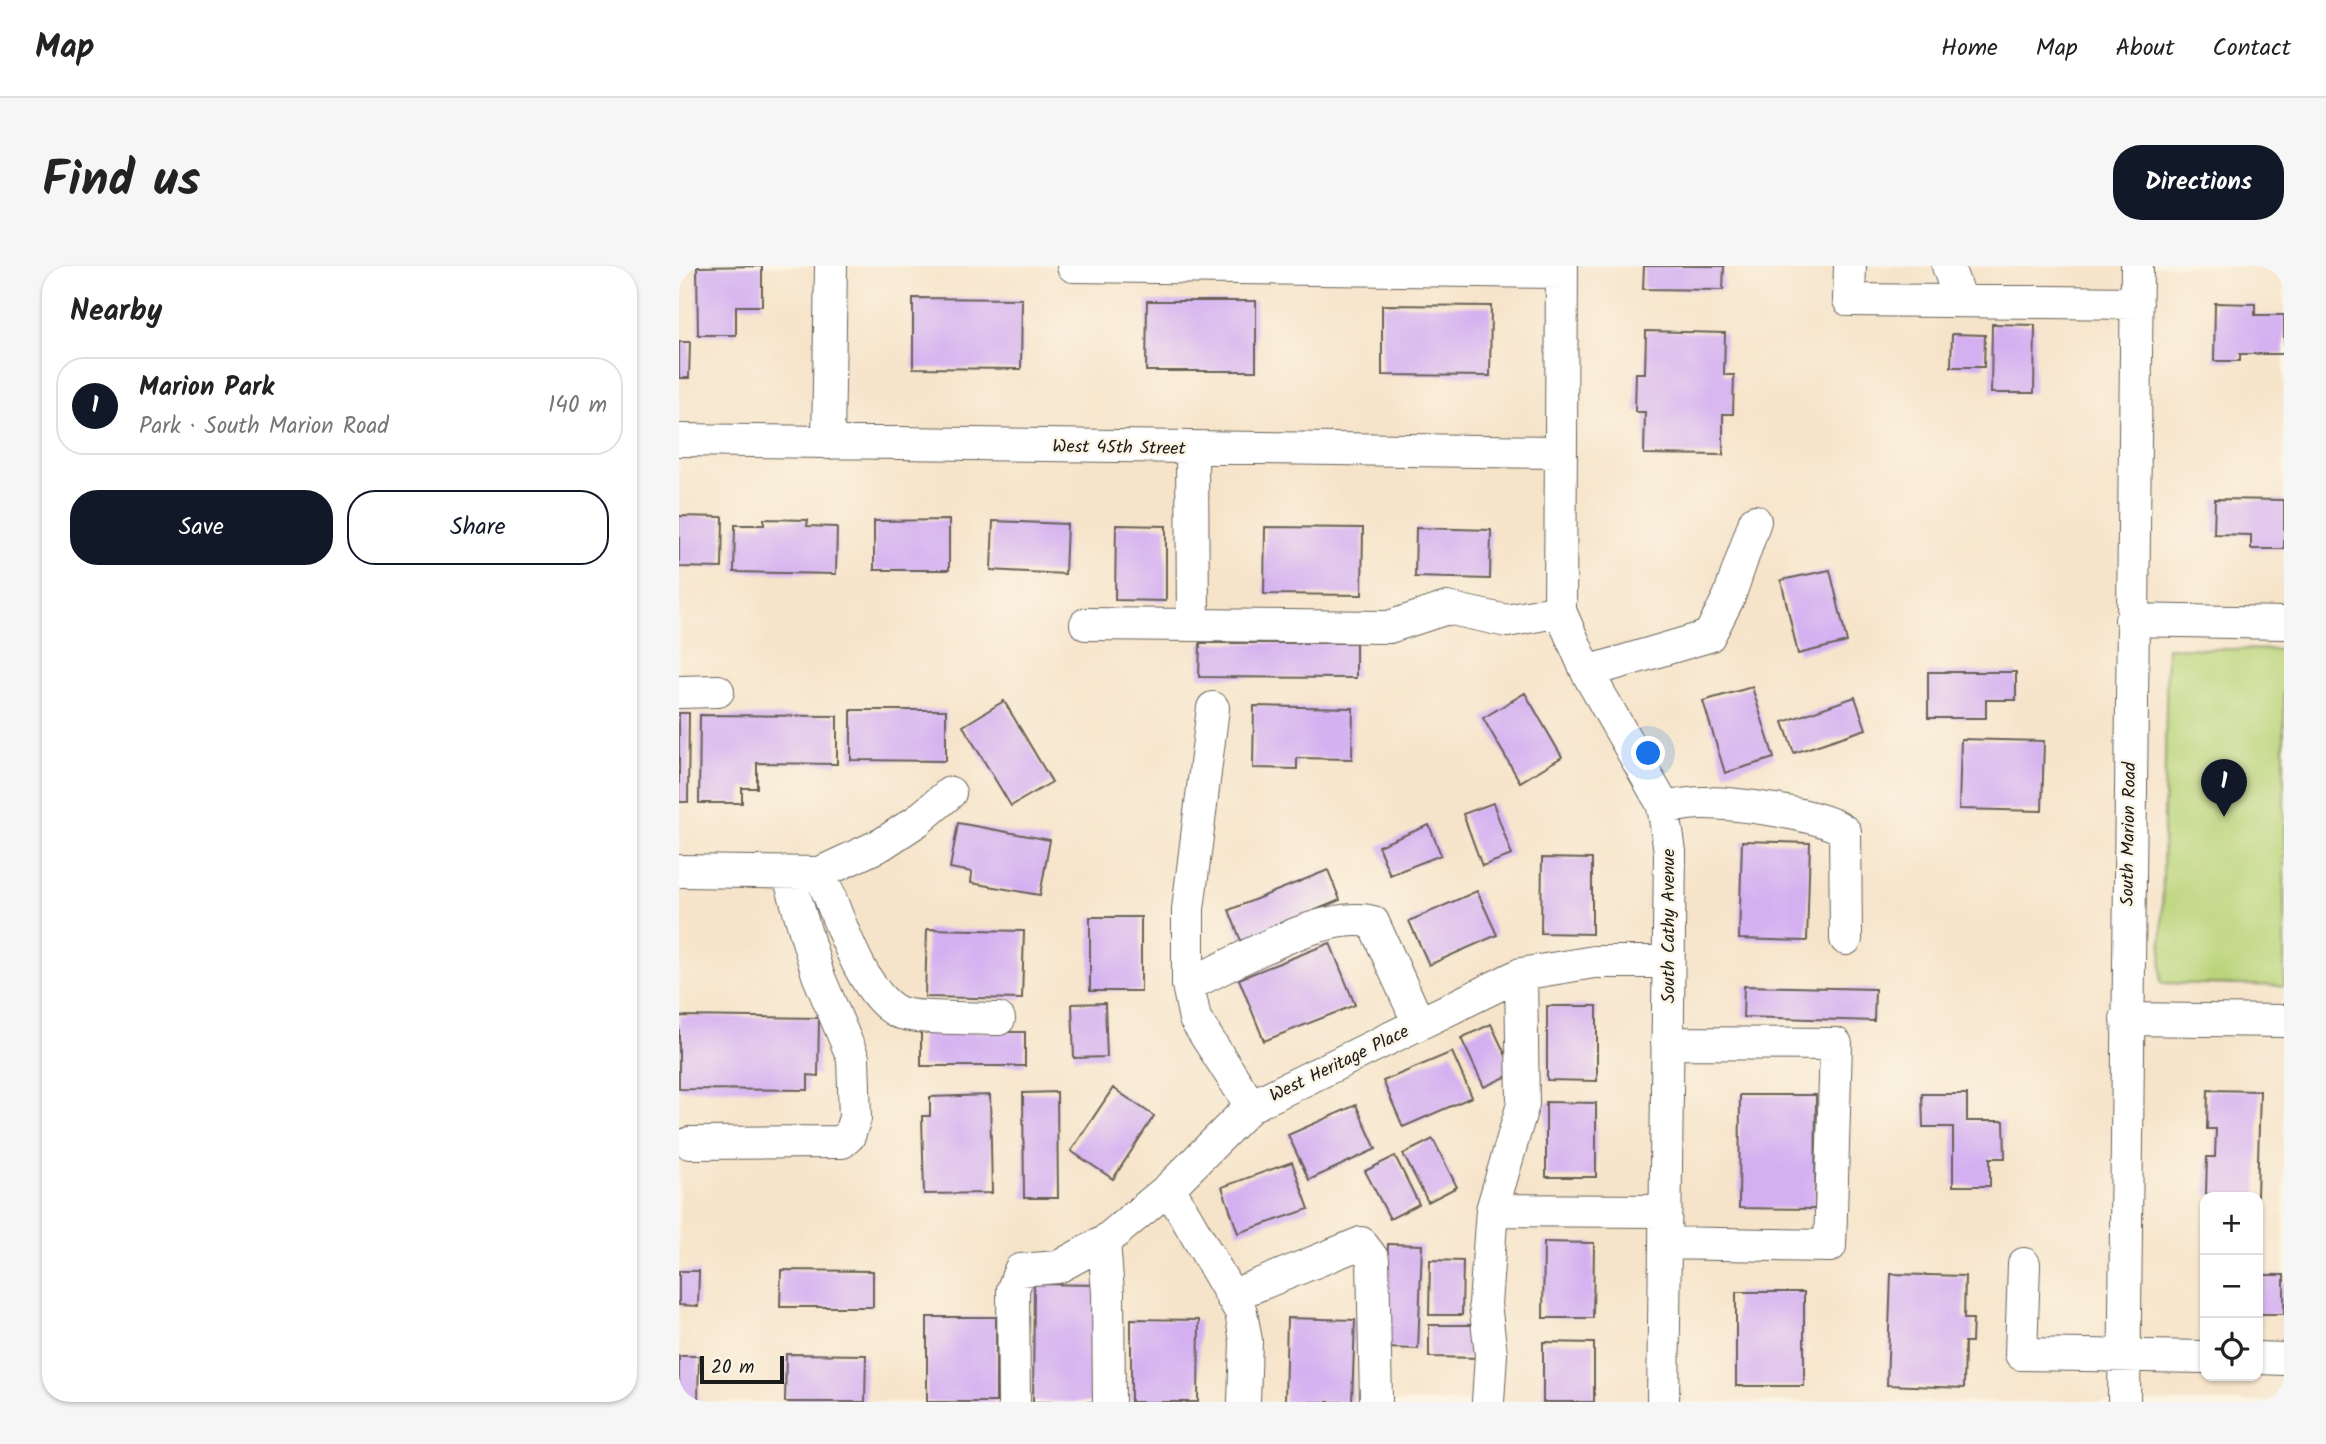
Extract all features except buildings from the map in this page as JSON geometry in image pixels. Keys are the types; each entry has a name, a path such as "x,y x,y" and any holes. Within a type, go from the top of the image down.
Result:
{"street":[{"path":"828,443 831,266"},
{"path":"1073,266 1562,269"},
{"path":"1850,266 1849,300 2137,303"},
{"path":"1948,266 1960,301"},
{"name":"South Marion Road","path":"2124,1402 2126,1019 2137,266"},
{"name":"South Cathy Avenue","path":"1562,269 1560,611 1587,672 1663,808 1670,852 1663,1402"},
{"name":"West 45th Street","path":"679,440 1559,452"},
{"path":"1192,447 1193,625"},
{"path":"1587,672 1709,636 1729,597 1755,522"},
{"path":"1086,624 1389,627 1447,608 1507,621 1560,611"},
{"path":"2131,620 2284,623"},
{"path":"679,692 718,691"},
{"path":"1213,708 1188,909 1188,985 1195,1020 1251,1106"},
{"path":"679,871 820,873 882,844 918,821 950,793"},
{"path":"1663,808 1702,803 1735,805 1823,819 1839,827 1845,832 1846,939"},
{"path":"690,1143 842,1143 849,1136 855,1118 853,1058 818,975 788,873"},
{"path":"820,873 863,972 880,999 899,1013 999,1019"},
{"path":"1188,985 1320,924 1355,918 1373,922 1419,1024"},
{"name":"West Heritage Place","path":"1014,1402 1013,1289 1020,1270 1058,1266 1104,1242 1169,1188 1251,1106 1521,974 1594,962 1668,962"},
{"path":"1488,1402 1491,1354 1485,1304 1492,1210 1523,1104 1521,974"},
{"path":"2126,1019 2284,1021"},
{"path":"1665,1243 1831,1246 1836,1044 1667,1043"},
{"path":"1169,1188 1241,1312 1246,1341 1244,1402"},
{"path":"1492,1210 1665,1211"},
{"path":"1104,1242 1108,1293 1109,1402"},
{"path":"1231,1296 1361,1243 1373,1259 1376,1402"},
{"path":"2024,1264 2021,1354 2200,1357"},
{"path":"2263,1358 2284,1359"}],"green space":[{"path":"2167,648 2284,650 2284,986 2161,983"}],"place":[{"name":"Marion Park","path":"2224,817"}]}
